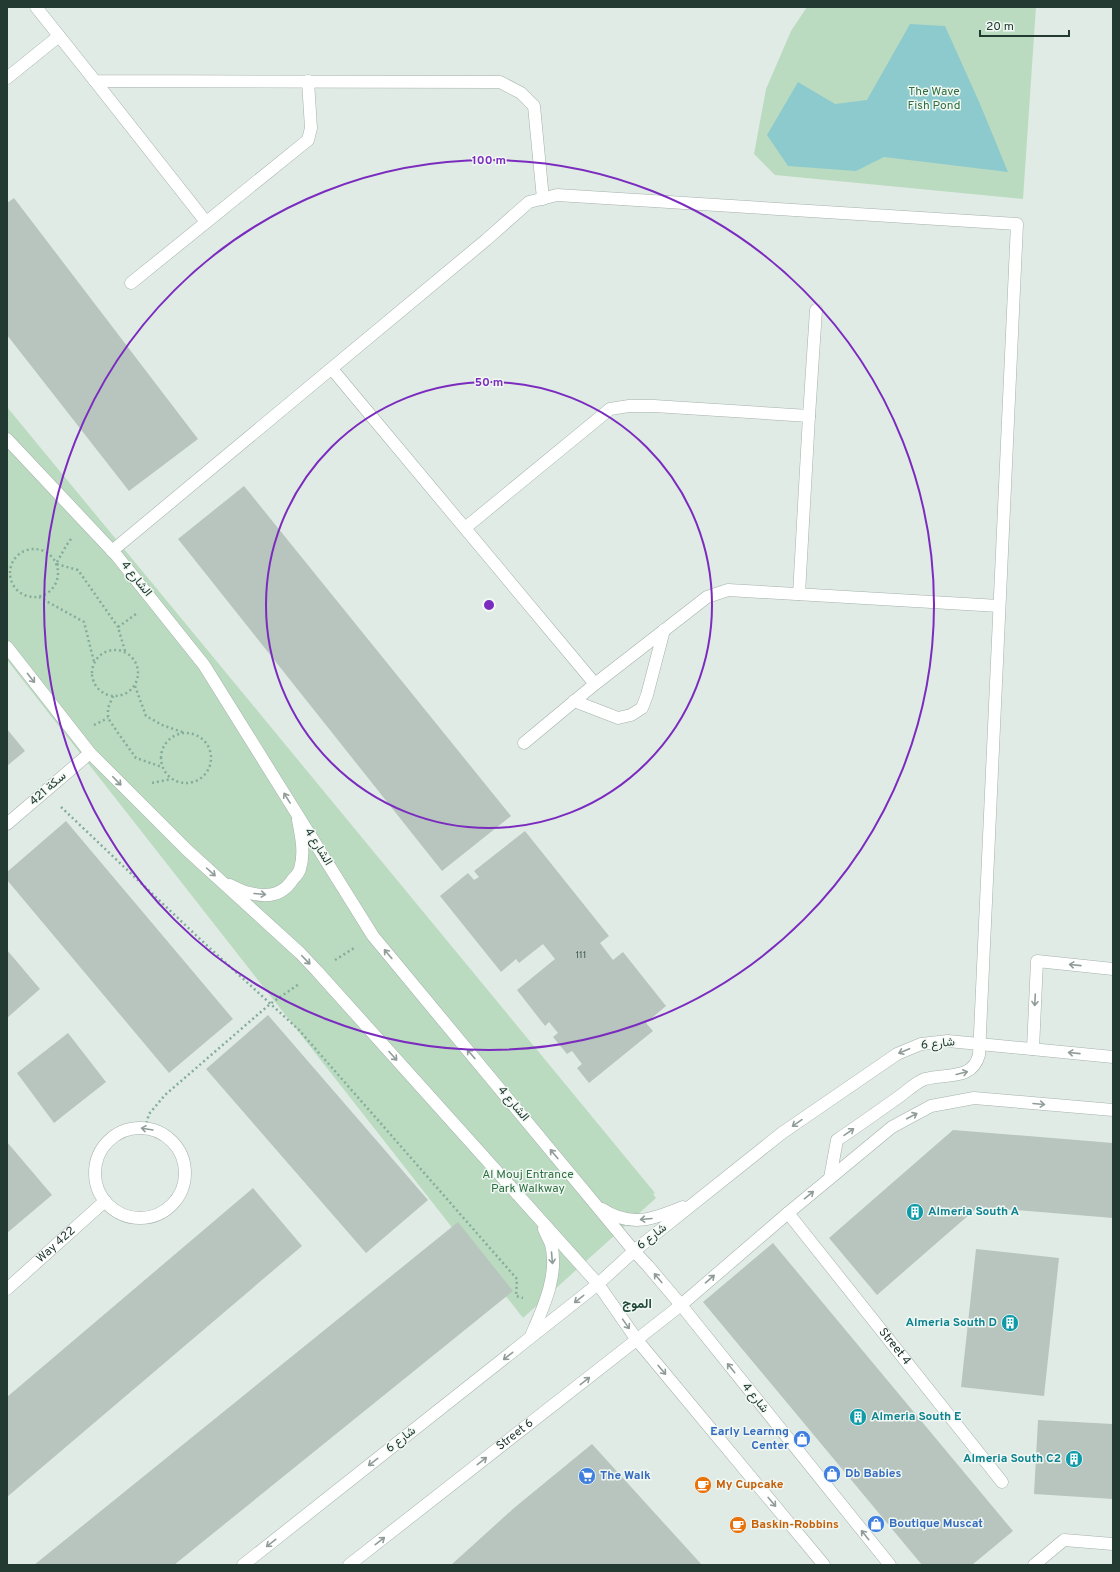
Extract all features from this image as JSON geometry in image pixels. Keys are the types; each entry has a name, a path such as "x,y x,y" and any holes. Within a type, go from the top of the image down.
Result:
{"street":[{"path":"36,7 206,222"},
{"path":"7,78 59,36"},
{"path":"94,81 500,82 521,93 534,106 543,199"},
{"path":"131,283 308,140 311,128 308,82"},
{"path":"112,551 332,369 529,202 557,195 1017,224 979,1055 973,1068 964,1074 944,1075 924,1080 837,1140 830,1178"},
{"path":"799,594 816,310"},
{"path":"332,369 595,684"},
{"path":"465,528 610,409 629,406 654,406 809,416"},
{"name":"الشارع 4","path":"7,439 112,551 154,601 204,665 373,936 634,1251"},
{"path":"524,743 595,684 707,597 728,590 999,606"},
{"path":"574,701 618,718 631,715 642,708 647,695 664,630"},
{"path":"7,647 90,753 187,850 300,953 598,1284 637,1340 824,1565"},
{"name":"سكة 421","path":"7,824 90,753"},
{"path":"223,882 250,893 265,895 279,893 291,883 300,870 302,858 301,839 296,813"},
{"path":"1033,1049 1037,961 1113,969"},
{"name":"شارع 6","path":"243,1565 598,1284 634,1251 782,1134 897,1054 921,1044 948,1041 1113,1057"},
{"path":"681,1305 788,1212 892,1127 931,1106 974,1098 1113,1110"},
{"path":"145,1128 160,1132 172,1140 180,1152 184,1166 184,1181 179,1194 170,1206 158,1214 144,1218 130,1217 116,1211 105,1201 98,1188 95,1173 97,1158 105,1145 116,1135 130,1129 145,1128"},
{"name":"Way 422","path":"7,1289 105,1201"},
{"path":"597,1206 623,1219 644,1219 659,1217 696,1202"},
{"name":"Street 4","path":"788,1212 1002,1482"},
{"path":"530,1338 545,1305 553,1270 551,1244 541,1221"},
{"name":"شارع 4","path":"634,1251 681,1305 890,1565"},
{"name":"Street 6","path":"349,1565 681,1305"},
{"path":"1034,1565 1064,1540 1113,1544"}],"path":[{"path":"56,564 66,546 85,522"},
{"path":"39,549 53,557 56,564 58,572 57,581 53,588 46,594 39,597 23,595 16,590 9,577 12,561 23,550 39,549"},
{"path":"56,564 78,570 118,627 126,652"},
{"path":"39,597 84,622 94,663 93,678 95,684 100,690 106,694 114,696 125,694 135,685 139,670 132,656 126,652 119,649 105,652 98,656 94,663"},
{"path":"118,627 154,601"},
{"path":"135,685 146,716 162,725 186,733 194,734 202,738 207,745 211,762 208,770 199,779 187,784 179,783 171,779 166,774 162,767 161,751 170,738 178,734 186,733"},
{"path":"114,696 108,708 108,718 118,733 136,758 162,767"},
{"path":"45,791 195,935 300,1030 517,1279 516,1296 545,1305"},
{"path":"145,1128 149,1114 165,1095 270,1004 317,971 373,936"}],"green space":[{"name":"The Wave Fish Pond","path":"807,7 1036,7 1023,199 775,175 754,154 766,89 791,31"},
{"name":"Al Mouj Entrance Park Walkway","path":"7,407 655,1193 653,1194 656,1198 523,1318 7,660"}],"water":[{"path":"910,24 945,26 980,104 1008,172 884,157 856,171 788,166 767,135 798,82 835,104 867,100"}],"building":[{"path":"14,198 198,439 129,491 7,335 7,203"},
{"path":"244,486 511,816 442,871 178,539"},
{"path":"7,729 25,751 7,766"},
{"path":"66,821 233,1019 169,1073 7,880 7,872"},
{"path":"525,831 609,936 600,943 613,960 623,952 666,1006 646,1023 653,1031 589,1083 577,1068 582,1064 572,1051 567,1054 553,1037 558,1033 549,1022 545,1026 517,990 555,959 543,944 519,963 516,959 501,972 440,896 468,873 474,880 479,877 474,871"},
{"path":"7,950 40,989 7,1018"},
{"path":"268,1015 428,1200 366,1253 206,1069"},
{"path":"68,1033 106,1082 54,1123 17,1073"},
{"name":"Almeria South A","path":"953,1130 1113,1143 1113,1218 978,1207 877,1295 829,1238"},
{"path":"7,1142 52,1195 7,1233"},
{"path":"253,1188 302,1246 7,1497 7,1397"},
{"path":"458,1222 513,1291 174,1565 34,1565"},
{"name":"Almeria South E","path":"773,1243 1013,1531 972,1565 922,1565 703,1302"},
{"name":"Almeria South D","path":"976,1249 1059,1258 1044,1396 961,1387"},
{"name":"Almeria South C2","path":"1038,1420 1113,1424 1113,1499 1034,1494"},
{"name":"The Walk","path":"592,1444 702,1565 451,1565 514,1508"}],"place":[{"name":"Almeria South A","path":"915,1212"},
{"name":"Almeria South D","path":"1010,1323"},
{"name":"Almeria South E","path":"858,1417"},
{"name":"Early Learnng Center","path":"802,1439"},
{"name":"Almeria South C2","path":"1074,1459"},
{"name":"Db Babies","path":"832,1474"},
{"name":"The Walk","path":"587,1476"},
{"name":"My Cupcake","path":"703,1485"},
{"name":"Boutique Muscat","path":"876,1524"},
{"name":"Baskin-Robbins","path":"738,1525"}],"district":[{"name":"الموج","path":"637,1305"}]}
